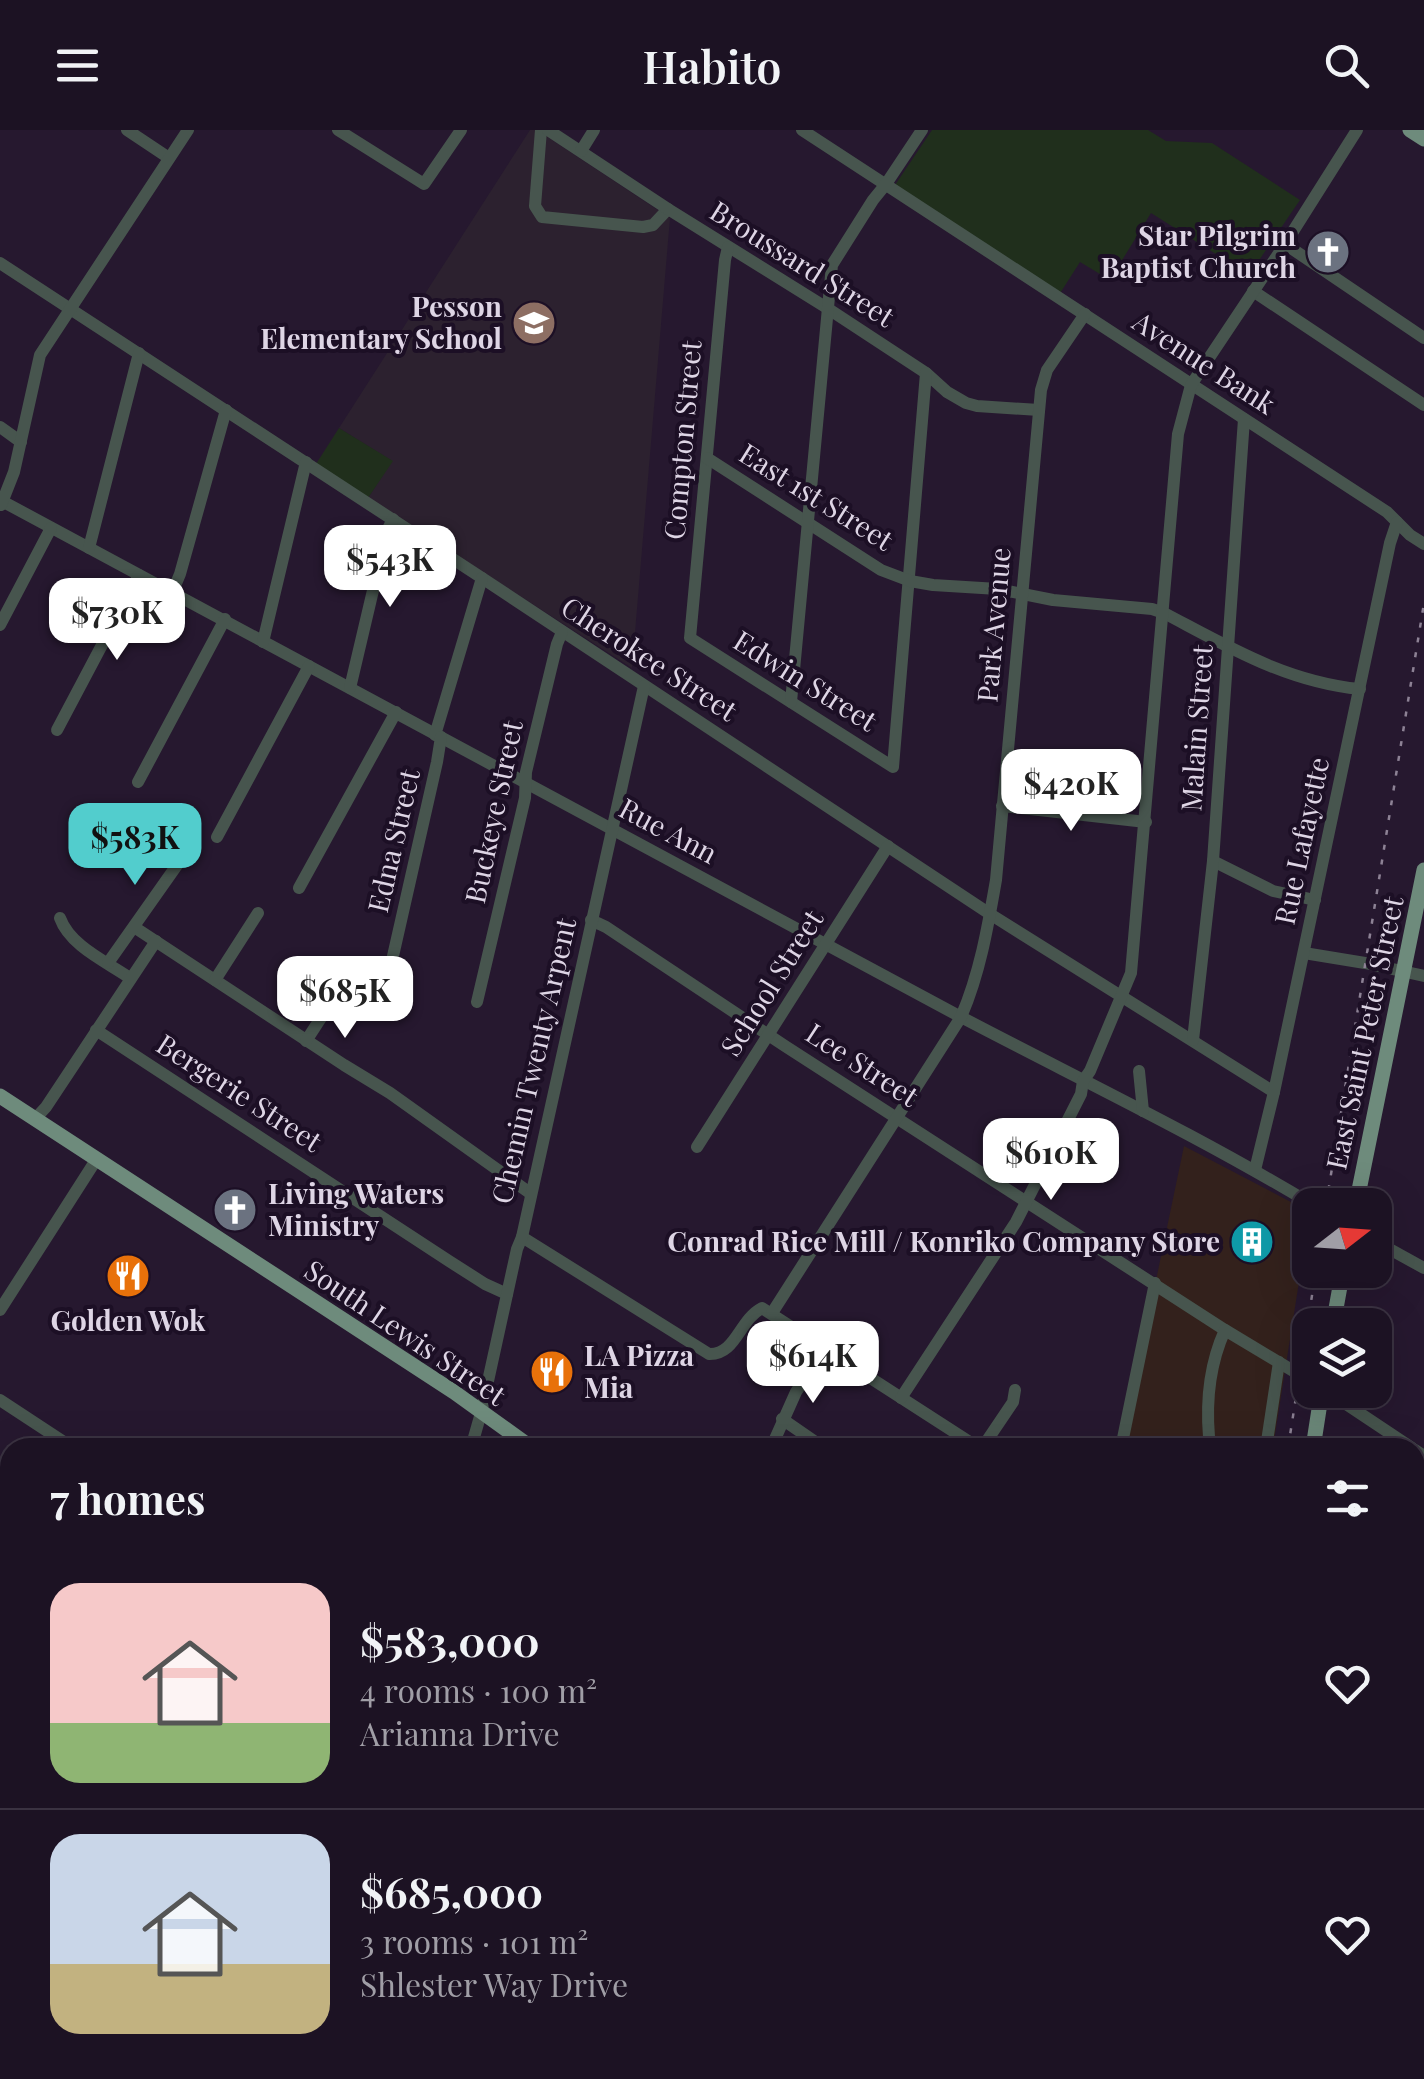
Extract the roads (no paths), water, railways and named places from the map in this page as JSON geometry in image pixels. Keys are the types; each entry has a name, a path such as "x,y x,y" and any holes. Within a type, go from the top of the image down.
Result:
{"main road":[{"path":"1410,130 1424,139"},
{"name":"East Saint Peter Street","path":"1360,1188 1424,870"},
{"name":"South Lewis Street","path":"0,1096 454,1392 517,1438"},
{"path":"1314,1438 1320,1408"}],"street":[{"path":"127,130 169,158"},
{"path":"1,503 14,472 40,355 188,130"},
{"path":"338,130 424,184 462,130"},
{"path":"545,130 535,206 542,217 643,228 653,226 668,210"},
{"name":"Broussard Street","path":"545,130 827,308 966,403 1039,410"},
{"path":"581,151 594,130"},
{"name":"Avenue Bank","path":"802,130 1387,512 1410,536 1424,544"},
{"path":"791,702 832,265 922,130"},
{"path":"901,1398 1028,1201 1132,973 1178,434 1191,385 1357,130"},
{"path":"1285,244 1424,338"},
{"name":"Compton Street","path":"690,638 728,248"},
{"name":"Cherokee Street","path":"0,263 990,914 1274,1092"},
{"path":"1253,291 1424,405"},
{"name":"Park Avenue","path":"772,1313 961,1016 972,992 990,914 1044,377 1085,314"},
{"path":"89,548 139,353"},
{"path":"910,581 926,373"},
{"path":"172,593 226,410"},
{"name":"Malain Street","path":"1193,1040 1213,862 1244,419"},
{"path":"0,427 21,442"},
{"name":"East 1st Street","path":"707,458 881,570 910,581 1152,609 1280,672 1360,689"},
{"path":"263,642 306,462"},
{"name":"Rue Ann","path":"1,503 1292,1192"},
{"path":"350,688 392,519"},
{"name":"Rue Lafayette","path":"1256,1170 1397,522"},
{"path":"0,625 51,528"},
{"path":"57,730 139,575"},
{"name":"Edna Street","path":"394,956 437,762 438,736 482,578"},
{"name":"Edwin Street","path":"690,638 893,767 910,581"},
{"path":"138,782 225,620"},
{"name":"Buckeye Street","path":"477,1002 525,798 526,772 562,632"},
{"path":"217,838 309,666"},
{"name":"Chemin Twenty Arpent","path":"473,1438 522,1236 644,686"},
{"path":"300,888 396,712"},
{"path":"1002,806 1146,822"},
{"path":"108,963 182,858 177,842 135,816 124,817"},
{"name":"School Street","path":"698,1147 888,846"},
{"path":"1213,862 1273,891 1315,900"},
{"path":"215,980 258,913"},
{"path":"60,918 72,938 130,978"},
{"name":"Lee Street","path":"591,920 1292,1370"},
{"path":"134,926 390,1092 530,1193"},
{"path":"35,1119 156,941"},
{"path":"1304,953 1424,976"},
{"path":"306,1041 352,970"},
{"name":"Bergerie Street","path":"96,1030 449,1261 507,1294"},
{"path":"1139,1071 1144,1111"},
{"path":"0,1310 96,1160"},
{"path":"522,1236 709,1354 719,1355 728,1349 752,1313 762,1308 964,1438"},
{"path":"1392,1250 1424,1268"},
{"path":"1123,1438 1155,1283"},
{"path":"1209,1437 1211,1381 1217,1348 1226,1330"},
{"path":"775,1438 796,1392 824,1349"},
{"path":"1268,1438 1280,1362"},
{"path":"987,1438 1013,1402 1015,1390"},
{"path":"0,1400 58,1438"},
{"path":"1351,1408 1396,1438"},
{"path":"782,1420 809,1438"}],"railway":[{"path":"1329,1188 1424,603"},
{"path":"1290,1438 1313,1288"}],"place":[{"name":"Star Pilgrim Baptist Church","path":"1328,252"},
{"name":"Pesson Elementary School","path":"534,323"},
{"name":"Living Waters Ministry","path":"235,1210"},
{"name":"Conrad Rice Mill / Konriko Company Store","path":"1252,1242"},
{"name":"Golden Wok","path":"128,1276"},
{"name":"LA Pizza Mia","path":"552,1372"}]}
